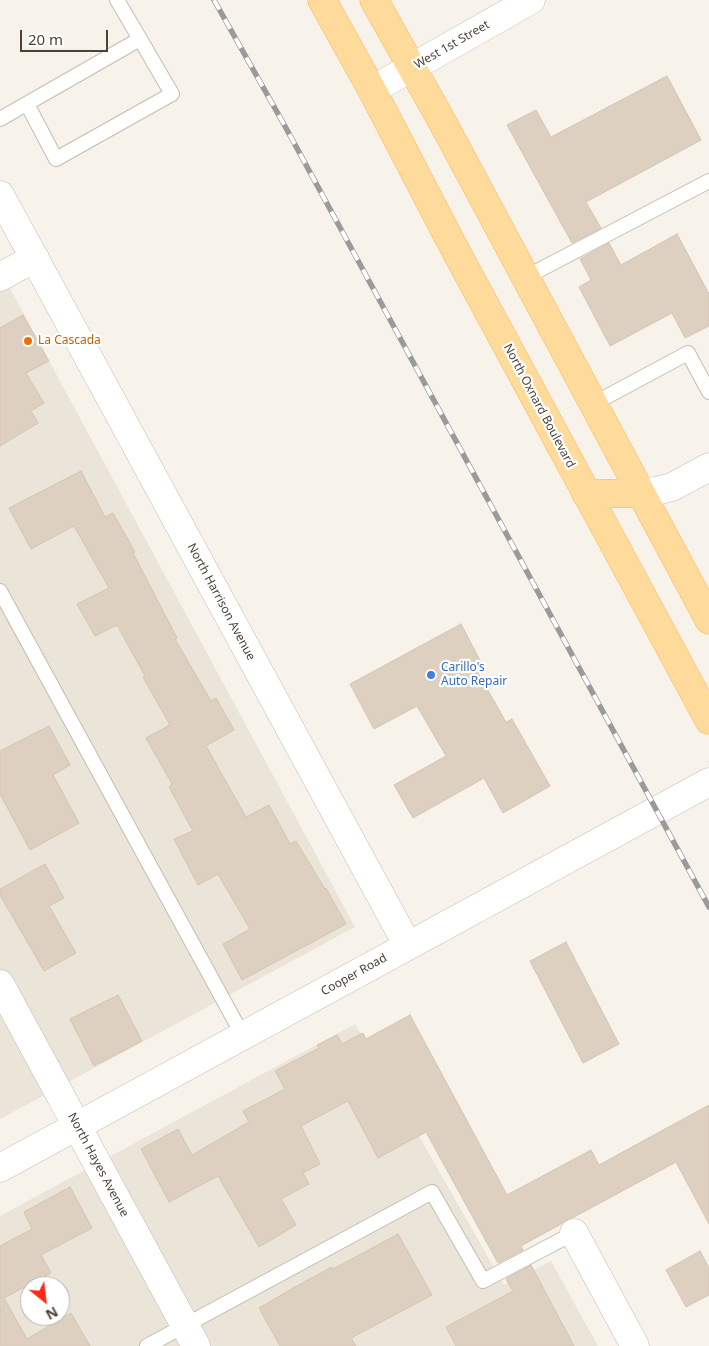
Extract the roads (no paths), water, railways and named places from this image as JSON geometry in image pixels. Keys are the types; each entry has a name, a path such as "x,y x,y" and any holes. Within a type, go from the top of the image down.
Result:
{"main road":[{"name":"North Oxnard Boulevard","path":"322,0 709,720"},
{"path":"374,0 526,277 709,620"},
{"path":"586,494 641,493"}],"street":[{"name":"West 1st Street","path":"372,90 531,0"},
{"name":"North Harrison Avenue","path":"0,195 408,946"},
{"path":"0,277 35,258"},
{"path":"641,493 656,492 672,487 709,467"},
{"name":"Cooper Road","path":"0,1168 709,782"},
{"name":"North Hayes Avenue","path":"0,984 191,1336"},
{"path":"574,1233 635,1346"}],"lane":[{"path":"27,104 56,159 172,94 117,0"},
{"path":"0,119 140,39"},
{"path":"526,277 709,181"},
{"path":"593,404 688,353 709,392"},
{"path":"0,591 243,1036"},
{"path":"148,1346 191,1336 432,1192 482,1281 574,1233"}],"railway":[{"path":"214,0 286,128 709,907"}],"place":[{"name":"La Cascada","path":"28,341"},
{"name":"Carillo's Auto Repair","path":"431,675"}]}
